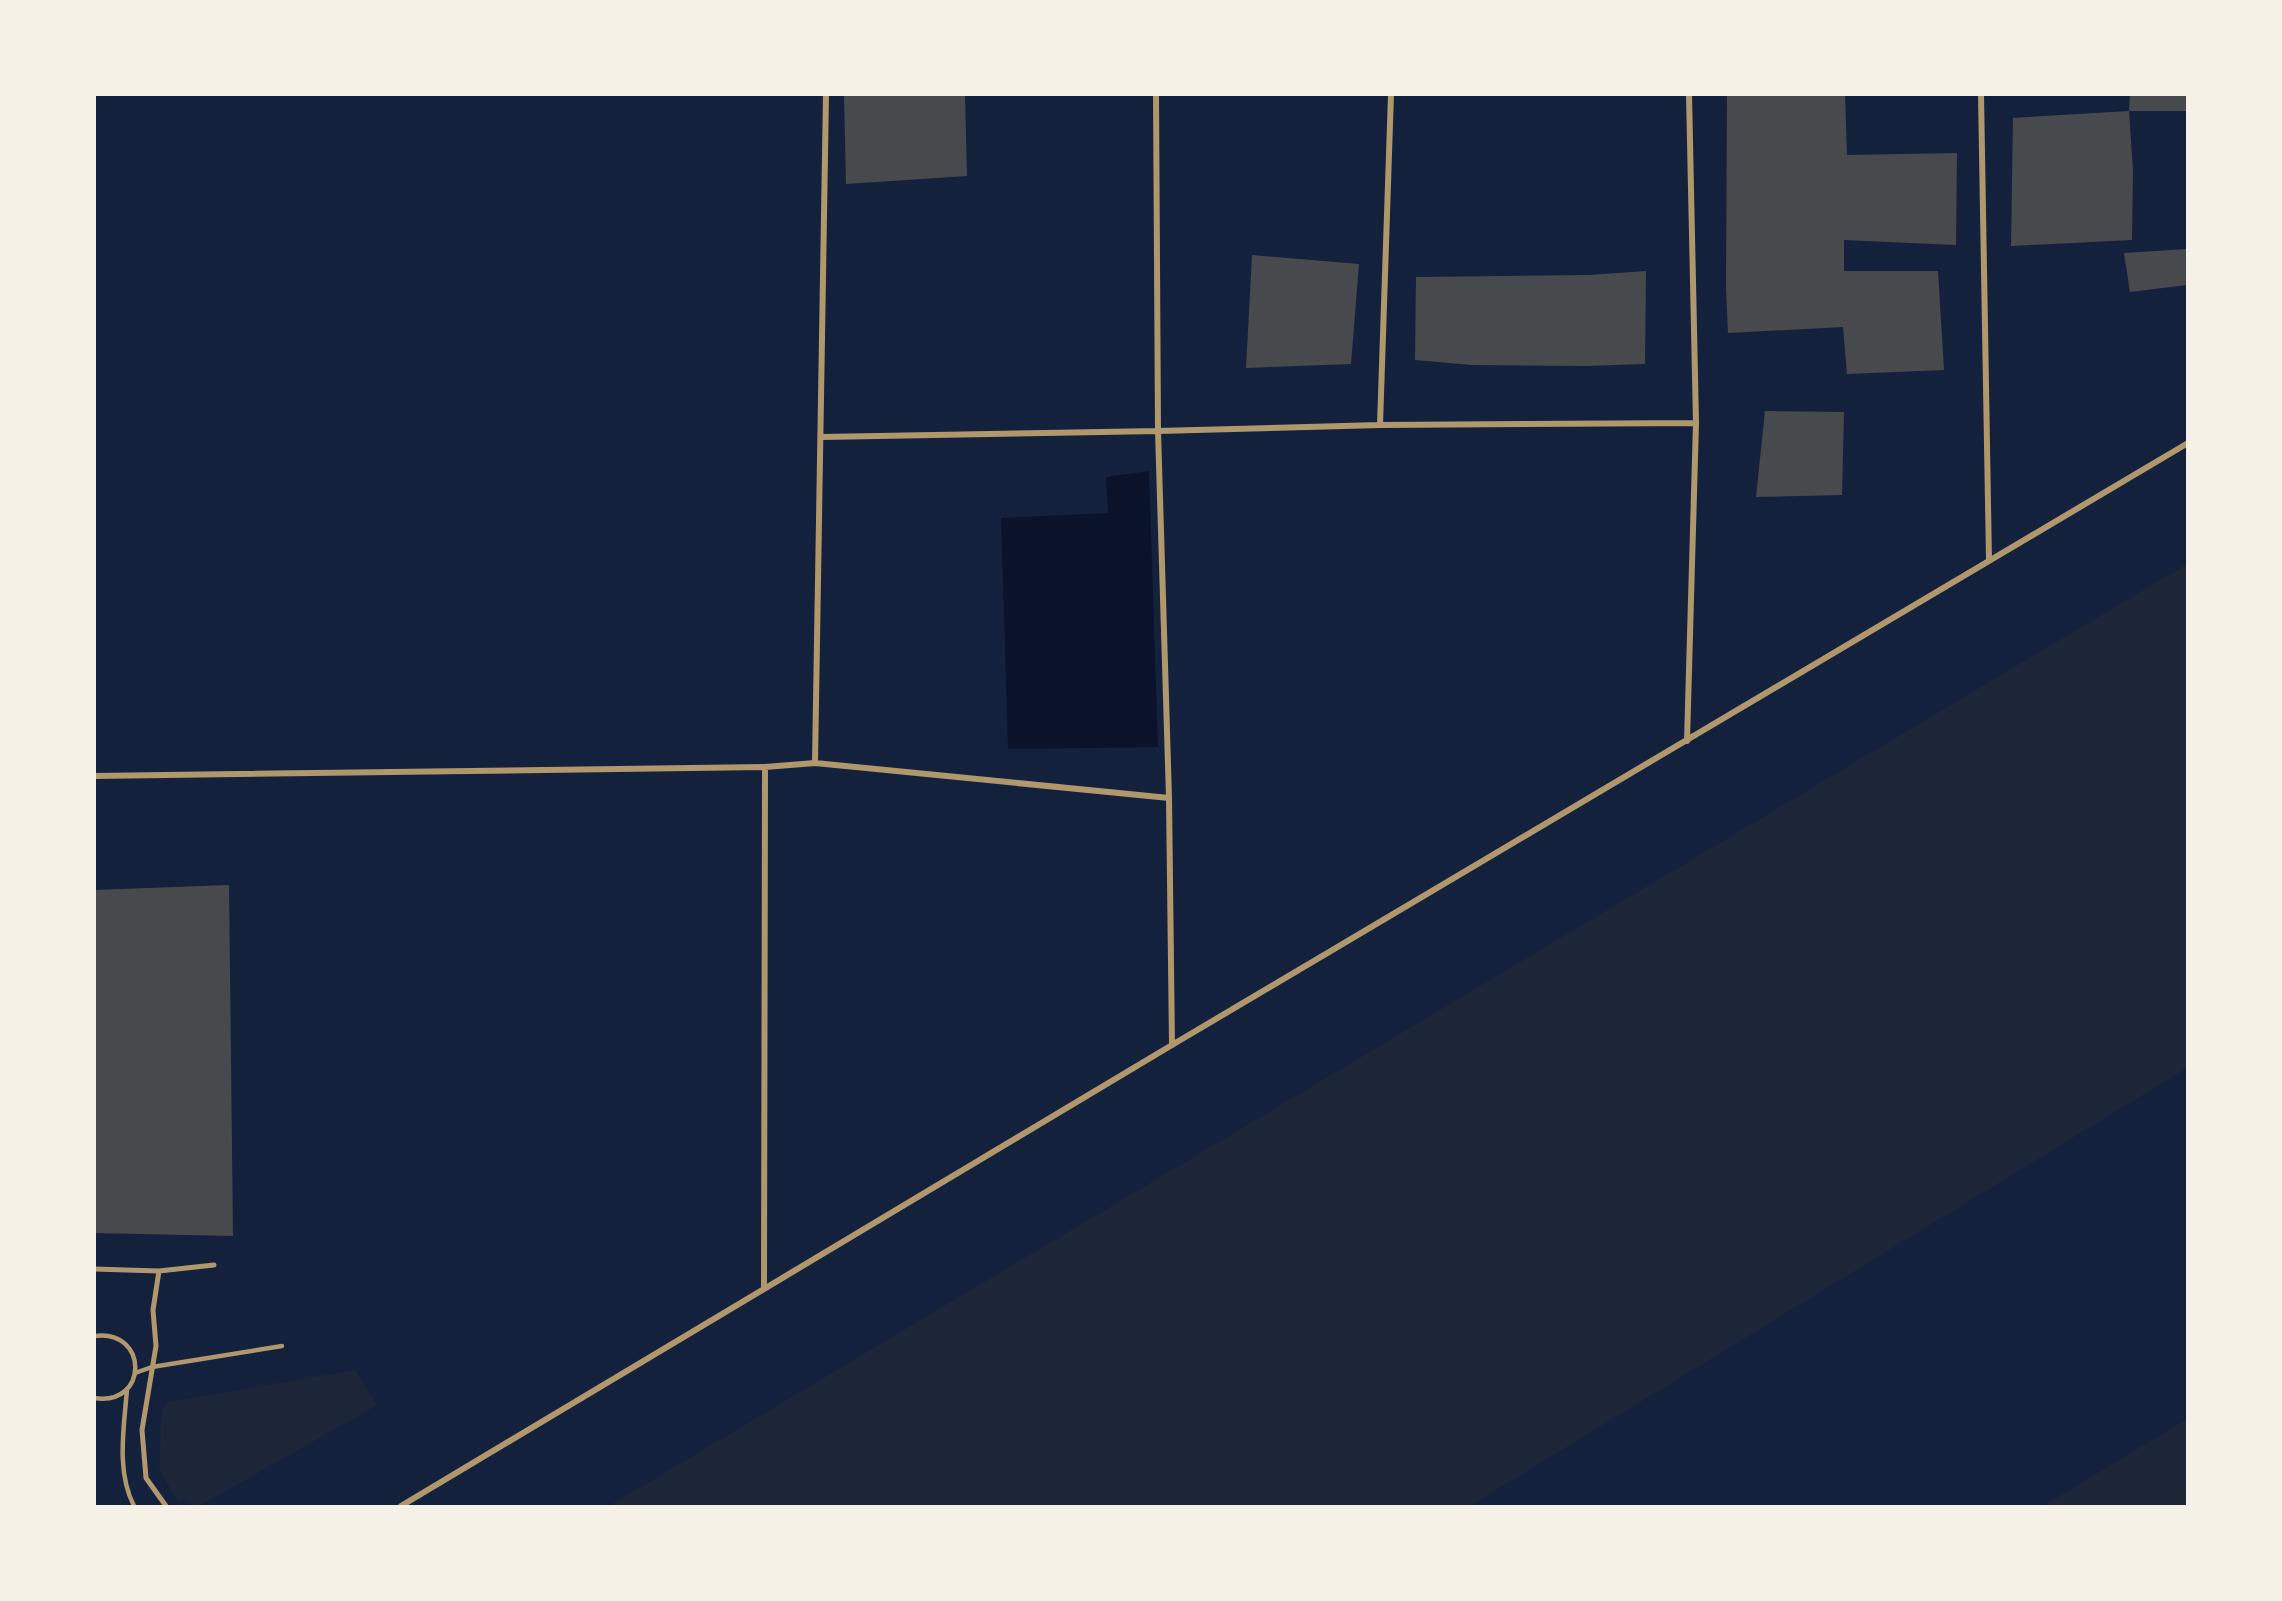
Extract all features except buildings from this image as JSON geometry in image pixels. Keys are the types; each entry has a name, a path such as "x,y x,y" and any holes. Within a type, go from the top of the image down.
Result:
{"street":[{"path":"815,763 826,94"},
{"path":"1156,94 1158,431 1169,798 1172,1045"},
{"path":"1380,425 1391,94"},
{"path":"1687,741 1696,423 1689,94"},
{"path":"1981,94 1989,561"},
{"path":"821,437 1380,425 1696,423"},
{"path":"401,1506 1172,1045 2187,443"},
{"path":"94,776 765,767 815,763 1169,798"},
{"path":"764,1290 765,767"},
{"path":"94,1269 159,1271 214,1265"},
{"path":"159,1271 153,1310 156,1346 142,1430 146,1478 166,1506"}],"lane":[{"path":"94,1336 116,1337 125,1343 136,1362 135,1373 128,1389 123,1445 124,1473 134,1506"},
{"path":"135,1373 152,1367 282,1346"},
{"path":"94,1398 105,1400 128,1389"}],"shaded area":[{"path":"1149,471 1158,747 1008,749 1001,518 1108,513 1106,477"},
{"path":"2187,564 2187,1068 1470,1506 609,1506"},
{"path":"355,1370 377,1405 200,1506 191,1506 184,1499 178,1502 159,1469 162,1410 168,1402"},
{"path":"2187,1419 2187,1506 2043,1506"}]}
